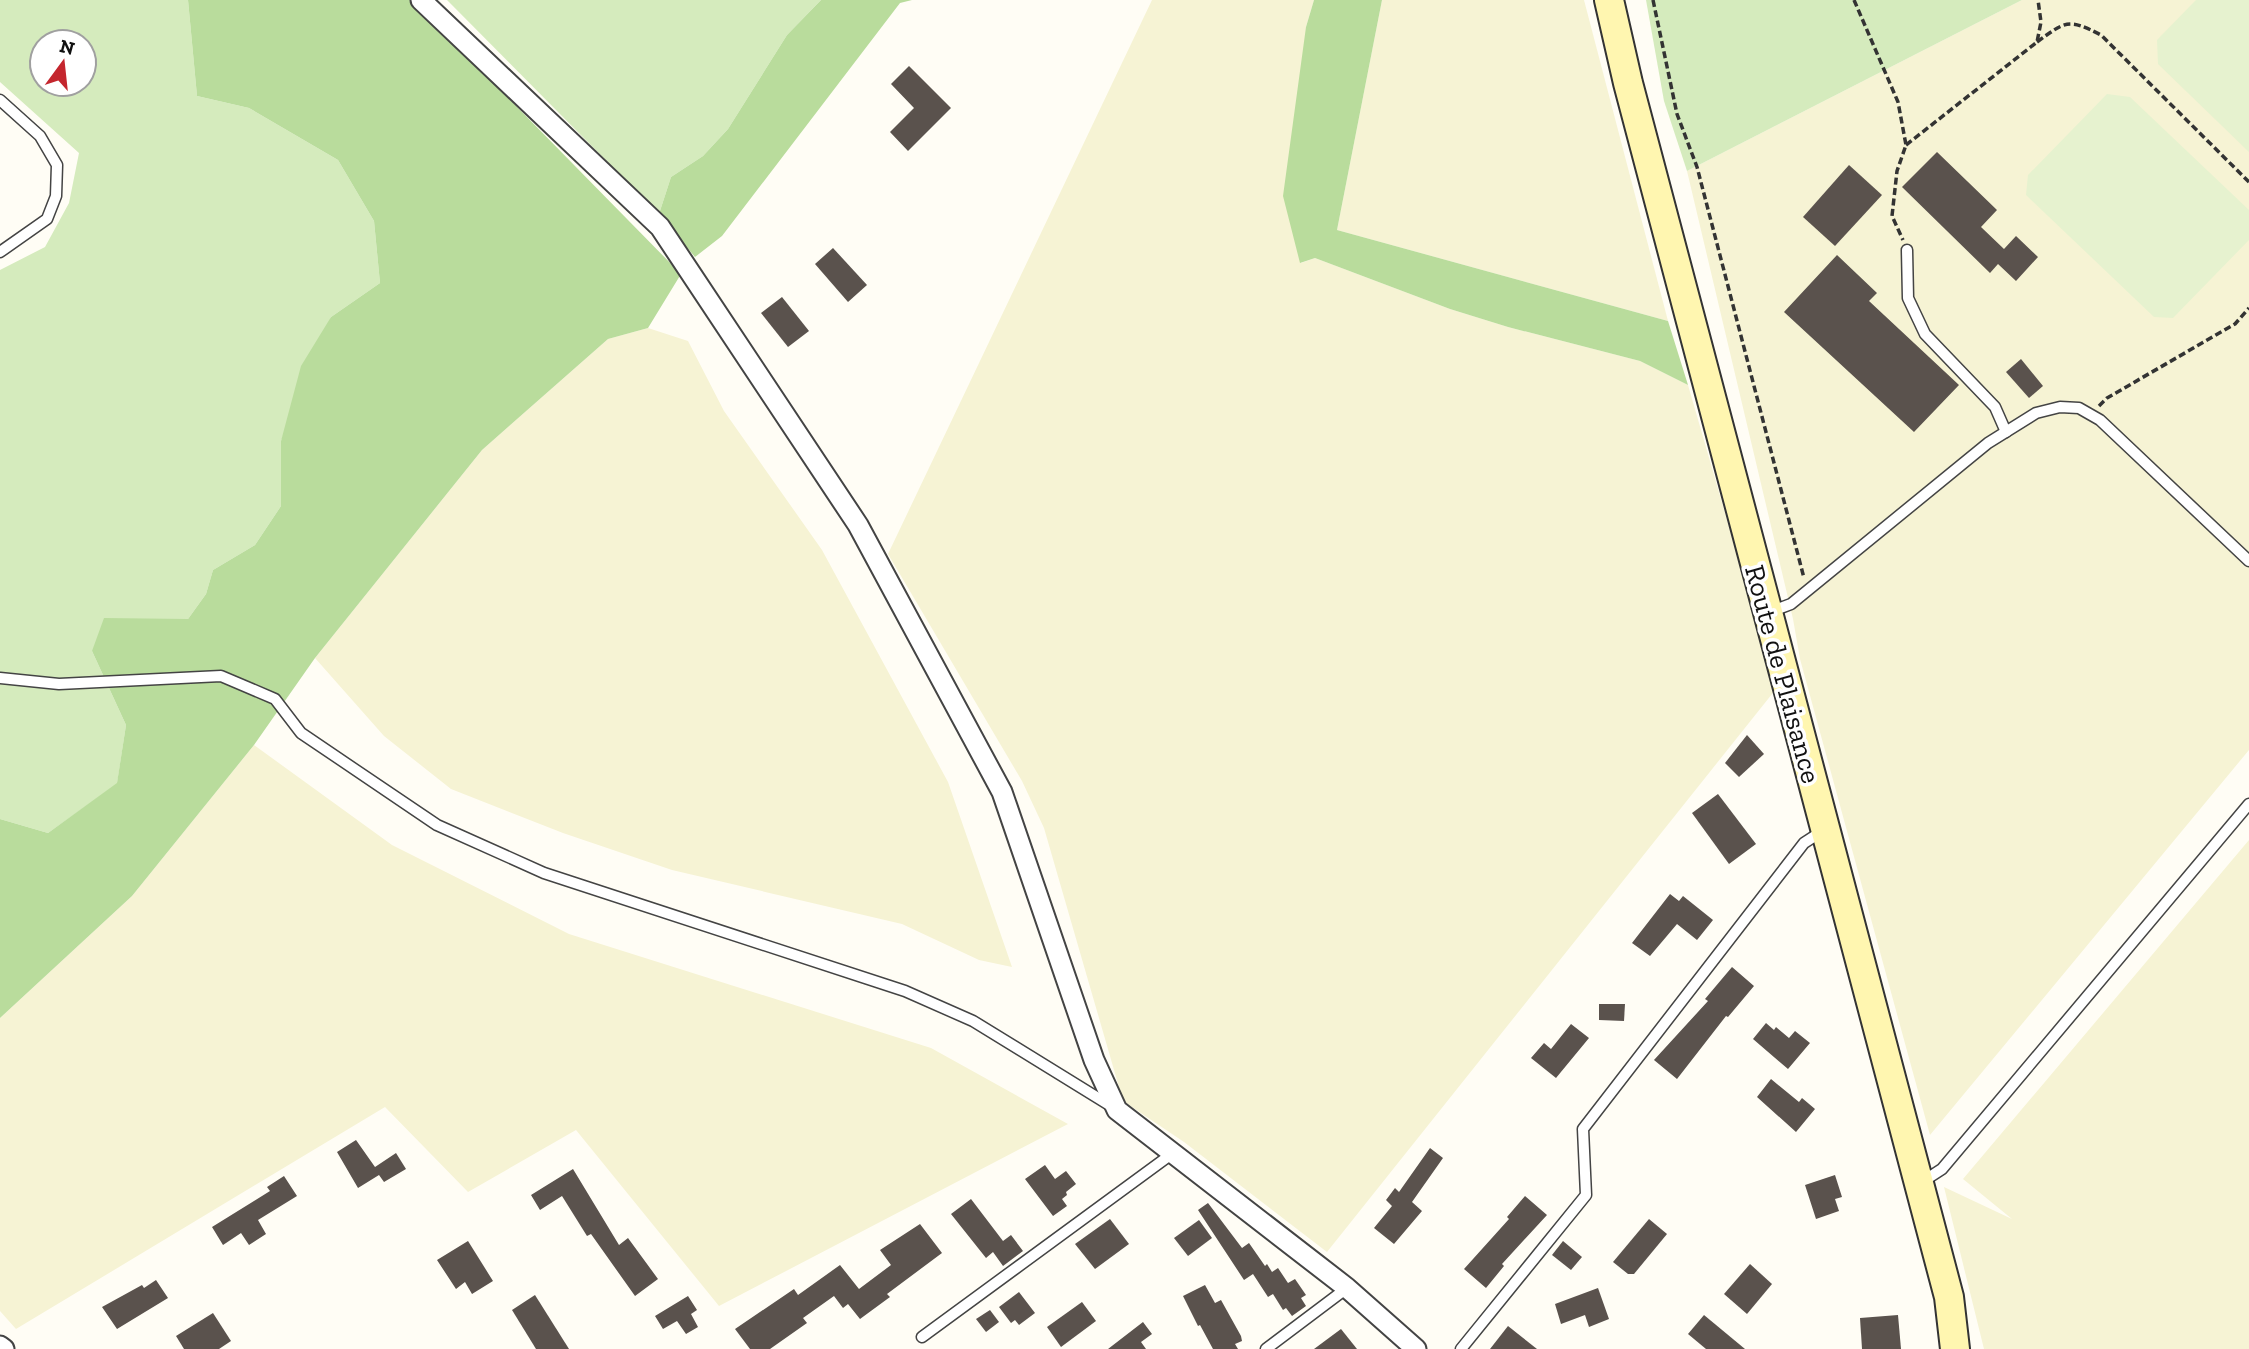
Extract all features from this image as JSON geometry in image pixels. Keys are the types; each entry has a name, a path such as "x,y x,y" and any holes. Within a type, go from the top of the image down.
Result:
{"main road":[{"name":"Route de Plaisance","path":"1609,0 1628,83 1767,614 1949,1297 1955,1349"}],"street":[{"path":"421,0 660,227 858,525 1002,792 1094,1060 1118,1110 1347,1288 1416,1349"},
{"path":"0,1346 4,1349"}],"lane":[{"path":"0,100 40,136 57,166 56,197 47,219 0,251"},
{"path":"1907,250 1909,298 1925,334 1995,407 2006,432"},
{"path":"1767,614 1791,604 1988,443 2036,413 2060,407 2079,408 2100,419 2249,561"},
{"path":"0,678 59,684 222,676 275,699 301,733 437,825 544,873 905,992 973,1021 1118,1110"},
{"path":"1919,1184 1942,1169 2249,804"},
{"path":"1461,1349 1586,1195 1583,1129 1804,843 1825,830"},
{"path":"922,1336 1174,1153"},
{"path":"1266,1349 1347,1288"}],"path":[{"path":"1653,0 1677,114 1697,167 1797,557 1808,590"},
{"path":"1854,0 1898,102 1906,145"},
{"path":"2037,43 2042,22 2038,0"},
{"path":"1907,250 1892,216 1896,171 1906,145 2063,24 2081,24 2101,35 2249,182"},
{"path":"2090,414 2107,398 2235,324 2249,308"}],"shaded area":[{"path":"1152,0 1314,0 1306,27 1301,263 1315,258 1450,309 1640,361 1688,385 1776,689 1327,1252 1184,1142 1123,1101 1044,828 1022,781 888,554"},
{"path":"1382,0 1584,0 1668,321 1337,230"},
{"path":"2022,0 2249,0 2249,750 1930,1135 1800,659 1793,619 1687,171"},
{"path":"648,328 688,341 724,411 822,550 948,782 1012,967 979,960 902,924 672,870 563,833 451,789 384,736 315,658 482,450 608,339"},
{"path":"254,745 392,845 569,934 931,1048 1068,1124 719,1306 576,1130 468,1192 385,1107 16,1329 0,1311 0,1018 132,896"},
{"path":"2249,840 2249,1349 1984,1349 1944,1187 2012,1219 1963,1179"}],"green space":[{"path":"0,0 188,0 197,96 249,108 338,160 374,221 380,283 331,317 281,441 281,506 255,545 213,570 206,594 188,619 92,651 126,725 117,784 48,833 0,819 0,270 45,247 69,203 79,153 0,82"},
{"path":"188,0 412,0 681,274 648,328 608,339 482,450 315,658 254,745 132,896 0,1018 0,819 48,833 117,783 126,725 92,651 104,618 188,619 206,594 213,570 255,545 281,506 281,441 301,366 331,317 380,283 374,221 338,160 249,108 197,96"},
{"path":"447,0 821,0 787,35 728,129 703,156 671,177 659,214"},
{"path":"821,0 912,0 900,3 722,236 695,257 659,214 671,177 703,156 728,129 787,35"},
{"path":"1314,0 1382,0 1337,230 1668,321 1688,385 1640,361 1450,309 1315,258 1300,263 1283,196 1306,27"},
{"path":"1646,0 2022,0 1687,171 1664,101"},
{"path":"2196,0 2249,0 2249,152 2158,64 2157,40"},
{"path":"2107,94 2130,97 2249,210 2249,240 2173,318 2154,317 2026,195 2028,175"}],"building":[{"path":"909,66 951,108 908,151 890,132 914,108 891,84"},
{"path":"1937,152 1997,210 1981,227 2004,249 2016,236 2038,257 2016,281 1998,264 1990,273 1902,187"},
{"path":"1849,165 1882,195 1835,246 1803,217"},
{"path":"833,248 867,285 848,302 815,264"},
{"path":"1837,255 1877,293 1869,301 1959,385 1914,432 1784,312"},
{"path":"782,297 809,331 788,347 761,313"},
{"path":"2021,359 2043,386 2029,398 2006,372"},
{"path":"1747,735 1764,754 1739,777 1725,763"},
{"path":"1718,794 1756,844 1729,864 1692,813"},
{"path":"1670,894 1679,901 1683,896 1713,920 1697,940 1677,924 1650,956 1632,943"},
{"path":"1732,967 1754,986 1728,1017 1726,1016 1677,1079 1654,1060 1708,1001 1705,999"},
{"path":"1599,1004 1625,1004 1624,1021 1599,1020"},
{"path":"1766,1023 1774,1030 1776,1027 1789,1038 1795,1031 1810,1043 1788,1069 1753,1039"},
{"path":"1571,1024 1589,1038 1556,1078 1531,1058 1544,1043 1551,1049"},
{"path":"1771,1079 1799,1102 1802,1098 1815,1109 1796,1132 1757,1097"},
{"path":"356,1140 375,1167 396,1153 406,1169 384,1182 379,1175 358,1188 337,1152"},
{"path":"1430,1148 1443,1158 1412,1202 1422,1211 1394,1244 1374,1228 1392,1206 1386,1200 1395,1188 1399,1192"},
{"path":"1045,1165 1055,1179 1066,1171 1076,1184 1062,1199 1067,1206 1053,1216 1025,1179"},
{"path":"573,1169 619,1245 628,1238 658,1279 635,1296 591,1234 587,1236 562,1196 540,1210 531,1195"},
{"path":"1835,1175 1842,1197 1835,1199 1839,1211 1816,1219 1805,1185"},
{"path":"284,1176 297,1196 258,1220 266,1234 249,1245 241,1233 223,1245 212,1227 270,1191 267,1187"},
{"path":"1525,1196 1547,1215 1502,1264 1504,1266 1486,1288 1464,1269 1509,1219 1507,1217"},
{"path":"971,1199 1003,1241 1011,1235 1023,1251 1003,1266 993,1252 986,1258 951,1214"},
{"path":"1208,1203 1242,1248 1249,1243 1272,1272 1278,1268 1288,1283 1295,1279 1306,1295 1301,1298 1306,1306 1292,1316 1286,1308 1283,1310 1273,1294 1268,1297 1253,1274 1244,1280 1198,1210"},
{"path":"1110,1219 1129,1244 1095,1269 1075,1244"},
{"path":"1649,1219 1667,1234 1634,1274 1628,1274 1613,1262"},
{"path":"1199,1220 1212,1238 1188,1256 1174,1238"},
{"path":"920,1224 942,1253 887,1294 890,1297 860,1319 848,1304 843,1308 834,1296 803,1318 807,1323 770,1349 750,1349 735,1329 794,1289 798,1295 840,1265 859,1289 891,1265 880,1250"},
{"path":"468,1241 493,1281 472,1294 465,1282 456,1289 437,1260"},
{"path":"1563,1241 1582,1257 1571,1270 1552,1255"},
{"path":"1750,1264 1772,1284 1747,1314 1724,1294"},
{"path":"156,1280 168,1298 117,1329 102,1307"},
{"path":"1205,1285 1215,1303 1221,1300 1241,1336 1242,1341 1235,1344 1238,1349 1213,1349 1200,1325 1198,1326 1183,1296"},
{"path":"1598,1288 1609,1319 1589,1327 1585,1315 1561,1324 1555,1304"},
{"path":"1019,1292 1035,1313 1019,1325 1015,1320 1011,1323 999,1307"},
{"path":"535,1295 569,1349 536,1349 512,1310"},
{"path":"688,1296 697,1310 691,1314 698,1327 686,1334 677,1321 663,1329 655,1316"},
{"path":"1082,1302 1096,1321 1061,1347 1047,1327"},
{"path":"990,1310 999,1322 986,1332 976,1319"},
{"path":"213,1313 231,1341 219,1349 184,1349 176,1336"},
{"path":"1704,1315 1745,1349 1706,1349 1688,1334"},
{"path":"1898,1315 1901,1349 1862,1349 1860,1318"},
{"path":"1143,1322 1152,1334 1141,1342 1146,1349 1108,1349"},
{"path":"1508,1326 1537,1349 1490,1349"},
{"path":"1341,1329 1357,1349 1314,1349"}]}
